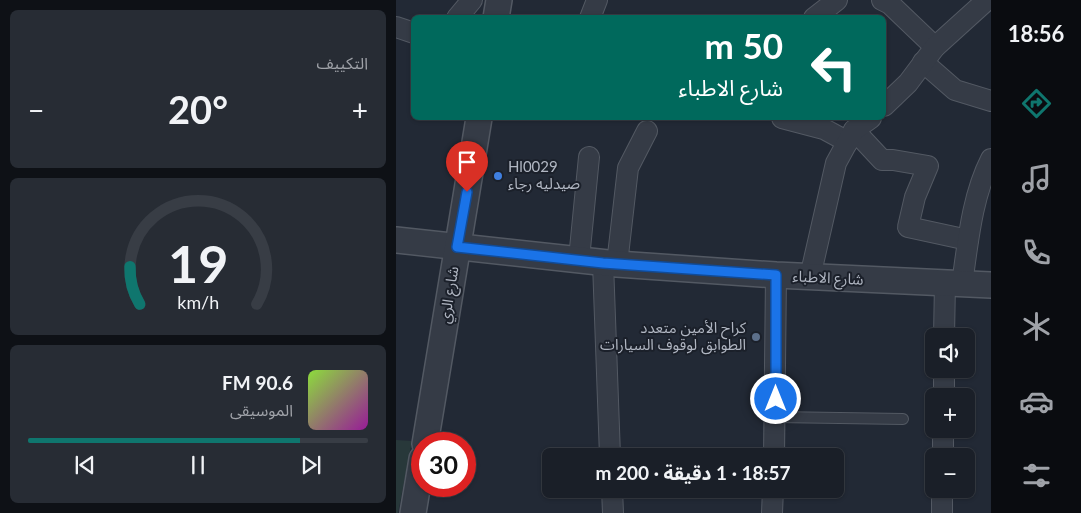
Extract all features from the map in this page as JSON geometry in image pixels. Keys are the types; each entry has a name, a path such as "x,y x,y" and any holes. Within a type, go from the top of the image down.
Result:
{"street":[{"path":"460,15 472,0"},
{"path":"496,15 499,0"},
{"path":"591,15 597,0"},
{"path":"882,0 890,4 955,90 991,101"},
{"path":"886,104 908,83 929,55 987,0"},
{"path":"396,27 411,32"},
{"name":"شارع الري","path":"427,432 480,120"},
{"path":"790,120 851,136 882,160 928,166 915,196 908,227 968,240"},
{"path":"810,277 836,163 851,136 869,120"},
{"path":"600,262 628,168 647,131"},
{"path":"589,157 600,262 610,448"},
{"path":"945,328 953,283 968,240 982,177 991,159"},
{"name":"شارع الاطباء","path":"396,240 600,262 776,275 991,285"},
{"path":"774,448 776,275"},
{"path":"414,513 416,497"},
{"path":"612,498 613,513"},
{"path":"772,513 773,498"},
{"path":"942,498 942,513"}],"lane":[{"path":"776,417 903,419"}],"shaded area":[{"path":"396,440 411,441 398,513 396,513"}],"place":[{"name":"Hl0029 صيدليه رجاء","path":"498,176"},
{"name":"كراح الأمين متعدد الطوابق لوقوف السيارات","path":"756,337"}],"route":[{"path":"467,192 457,247 603,263 776,275 776,399"}]}
